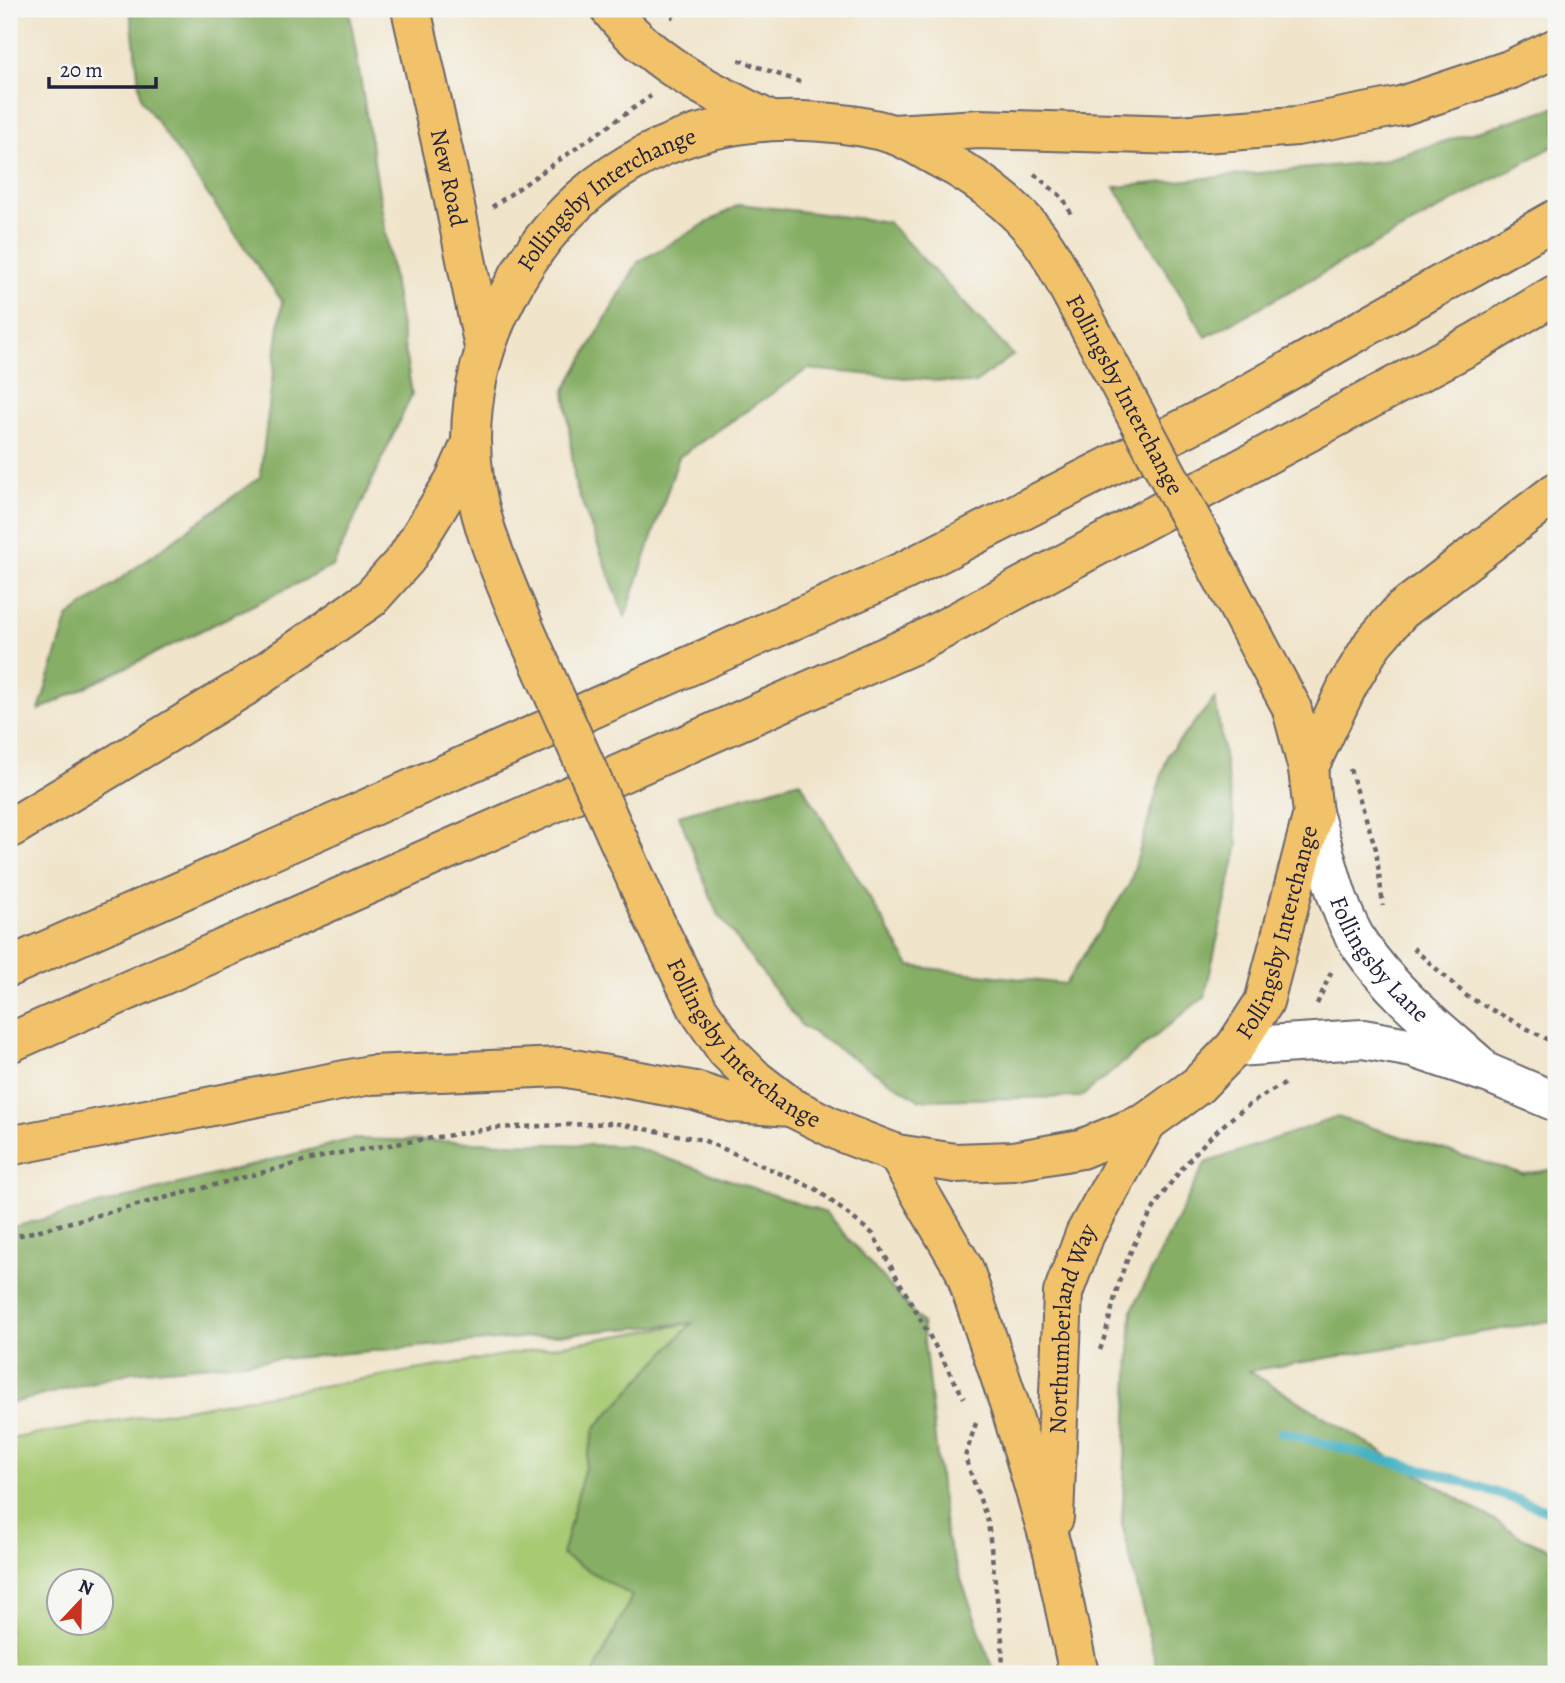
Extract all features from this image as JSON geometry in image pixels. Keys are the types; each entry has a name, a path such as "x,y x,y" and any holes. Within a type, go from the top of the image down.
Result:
{"main road":[{"name":"New Road","path":"411,9 484,347"},
{"path":"610,9 649,50 676,71 769,120"},
{"path":"892,134 980,129 1179,135 1297,126 1401,106 1509,70 1556,48"},
{"name":"Follingsby Interchange","path":"769,120 830,122 892,134 965,171 1014,211 1047,247 1291,706 1308,769 1313,813 1265,1002 1235,1048 1198,1085 1147,1122 1081,1149 1013,1161 955,1163 897,1154 843,1133 791,1107 756,1080 726,1050 698,1009 652,915 485,533 476,489 471,443 475,388 484,347 502,305 526,261 545,234 571,206 597,183 626,165 667,144 708,131 769,120"},
{"path":"9,967 904,570 1218,411 1556,219"},
{"path":"9,1043 919,642 1464,348 1556,294"},
{"path":"9,829 244,687 370,599 414,547 454,481 471,443"},
{"path":"1308,769 1348,685 1373,643 1401,611 1556,492"},
{"path":"9,1146 370,1075 562,1066 695,1091 733,1103 791,1107"},
{"name":"Northumberland Way","path":"1053,1552 1063,1293 1085,1234 1147,1122"},
{"name":"Northumberland Way","path":"897,1154 964,1269 1010,1406 1053,1552 1079,1674"}],"street":[{"name":"Follingsby Lane","path":"1313,813 1343,911 1359,944 1397,993 1490,1074"},
{"name":"Follingsby Lane","path":"1235,1048 1363,1039 1376,1041 1413,1048 1490,1074 1556,1102"}],"path":[{"path":"482,213 658,92"},
{"path":"1098,1358 1124,1268 1158,1200 1205,1140 1260,1096 1316,1070 1311,1018 1335,963 1385,923 1376,849 1352,773 1329,726"},
{"path":"1406,942 1468,997 1556,1044"},
{"path":"9,1238 334,1154 494,1128 614,1123 703,1140 816,1189 873,1234 964,1398"},
{"path":"976,1422 965,1457 988,1522 1002,1640 1003,1674"}],"green space":[{"path":"130,9 349,9 412,394 333,566 39,710 68,617 260,477 282,301 141,99"},
{"path":"1556,107 1556,145 1206,337 1115,187 1381,161"},
{"path":"740,204 888,222 1013,355 974,384 808,369 679,457 625,617 575,484 565,390 638,262"},
{"path":"1215,698 1238,845 1205,996 1081,1097 919,1100 801,1025 716,911 679,815 800,781 910,966 1065,984 1130,883 1168,754"},
{"path":"1337,1117 1523,1174 1556,1169 1556,1320 1249,1371 1520,1536 1556,1552 1556,1674 1158,1674 1122,1524 1132,1310 1205,1163"},
{"path":"352,1139 631,1146 826,1213 922,1323 946,1537 995,1674 593,1674 632,1596 562,1555 595,1428 692,1323 132,1372 9,1404 9,1228"},
{"path":"693,1323 780,1674 9,1674 9,1439"}],"waterway":[{"path":"1282,1432 1445,1476 1556,1513"}]}
